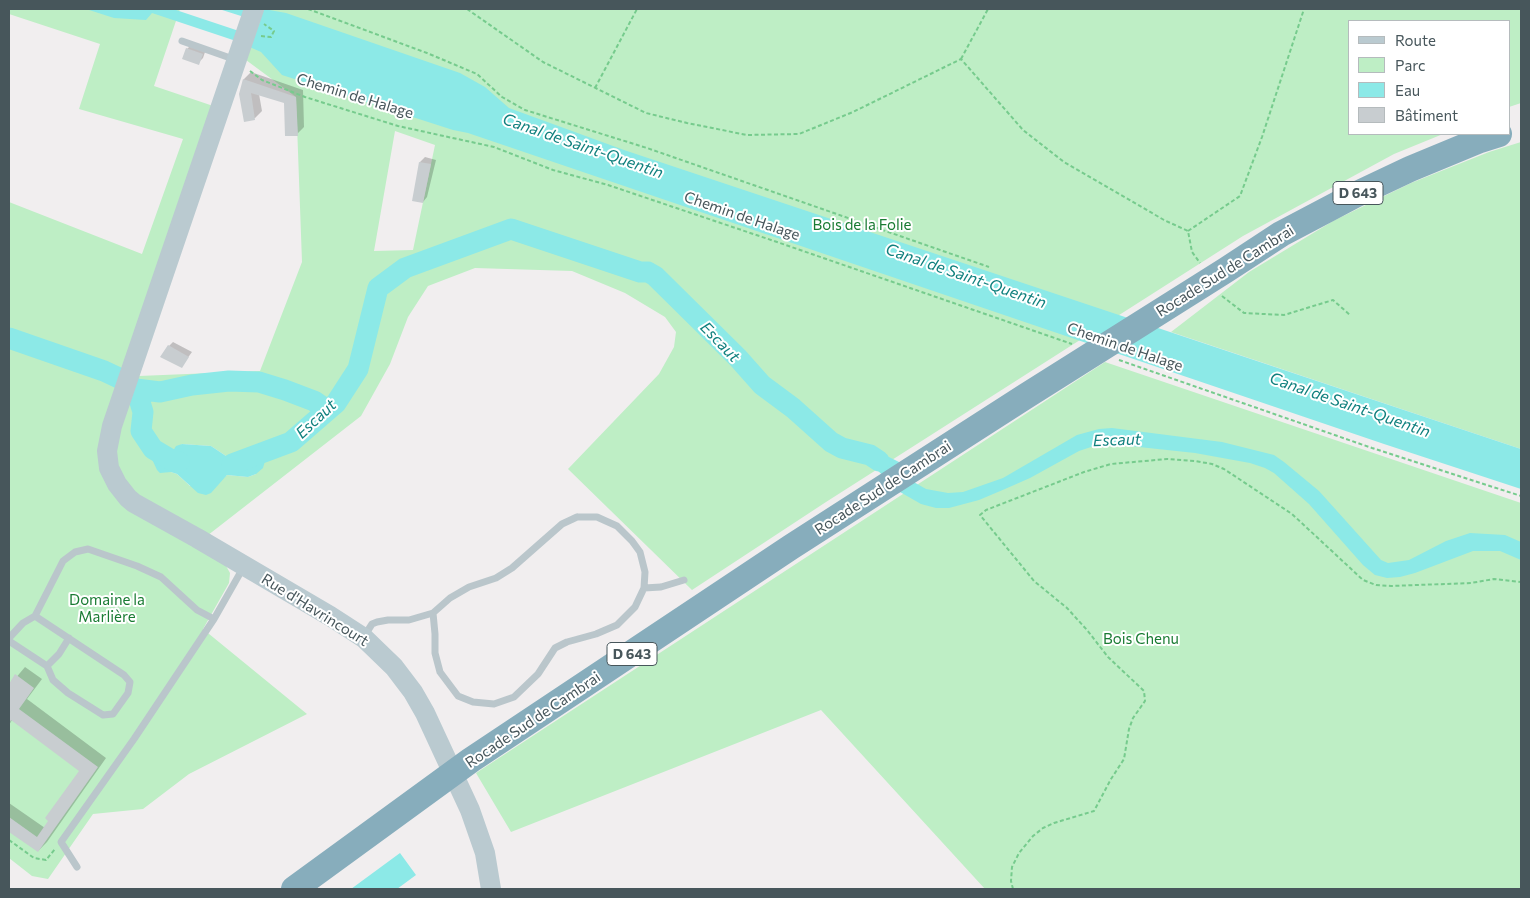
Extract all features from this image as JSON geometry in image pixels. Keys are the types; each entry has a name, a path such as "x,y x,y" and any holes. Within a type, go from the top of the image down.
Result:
{"highway":[{"name":"Rocade Sud de Cambrai","path":"294,889 471,760 792,547 1281,234 1354,195 1410,169 1496,135"}],"street":[{"name":"Rue d'Havrincourt","path":"257,15 237,59 119,406 107,451 112,476 122,492 134,503 319,609 364,638 401,675 413,692 431,726 477,826 491,889"}],"lane":[{"path":"182,41 237,59"},
{"path":"364,638 372,624 388,620 409,620 433,613 450,598 469,587 496,578 512,568 562,524 577,517 597,517 617,526 640,552 645,572 644,588 635,607 617,625 555,648 538,674 514,698 494,704 472,702 458,696 440,672 435,653 433,613"},
{"path":"35,616 124,675 130,682 128,693 113,714 104,715 68,693 53,680 46,666 9,639 23,623 35,616 63,561 75,552 88,549 137,566 161,577 197,610 214,619"},
{"path":"77,867 62,842 214,619 244,565"},
{"path":"644,588 661,587 684,580"},
{"path":"46,666 59,654 69,638"}],"path":[{"path":"308,9 427,53 477,74 502,97 525,110 647,148 989,267"},
{"path":"467,9 543,62 646,113 747,135 799,134 853,112 961,59 988,9"},
{"path":"594,88 637,9"},
{"path":"1188,231 1240,196 1262,137 1304,9"},
{"path":"255,35 271,37 274,31 257,15"},
{"name":"Chemin de Halage","path":"237,59 262,80 305,97 398,126 494,147 553,170 608,185 1077,346"},
{"path":"961,59 1023,130 1064,162 1164,220 1188,231"},
{"path":"1188,231 1192,252 1216,276 1224,299 1244,314 1284,315 1333,300 1350,315"},
{"name":"Chemin de Halage","path":"1116,359 1372,448 1521,496"},
{"path":"1012,889 1012,867 1019,853 1033,836 1043,828 1054,823 1094,811 1110,779 1118,771 1124,759 1129,729 1133,718 1145,701 1144,691 1108,657 1095,639 1067,608 1034,581 980,515 986,510 1084,472 1111,464 1167,459 1212,464 1224,469 1292,514 1363,580 1376,585 1470,583 1494,579 1521,582"},
{"path":"9,840 34,858 46,860 62,842"}],"green space":[{"name":"Bois de la Folie","path":"9,9 180,9 154,86 228,111 139,376 260,371 302,262 296,97 246,60 264,9 1521,9 1521,103 1510,107 1510,20 1348,20 1348,135 1441,135 1394,154 1243,236 826,502 692,590 568,469 659,374 674,347 676,332 665,317 625,293 572,271 475,268 428,286 408,317 390,364 361,416 194,546 225,564 230,573 229,583 203,629 307,714 189,774 143,809 93,814 48,879 32,876 9,858 9,202 142,254 183,139 79,109 100,44 9,14","holes":["395,131 435,145 413,250 374,251","182,444 211,446 233,459 246,454 256,474 248,477 227,475 222,479 190,486 177,474 171,472 162,446 173,451"]},
{"path":"1521,142 1521,449 1171,332 1249,272 1333,221 1411,183 1489,152"},
{"name":"Bois Chenu","path":"1105,362 1521,503 1521,889 985,889 821,710 511,832 476,773"}],"water":[{"name":"Canal de Saint-Quentin","path":"86,9 173,9 255,35 260,22 219,9 254,9 264,11 264,9 286,13 460,73 485,87 509,108 624,150 1521,449 1521,489 468,133 453,130 282,75 261,52 236,41 152,13 146,20 114,18"},
{"path":"1112,428 1222,442 1274,455 1319,491 1381,560 1388,563 1409,560 1446,541 1470,533 1505,535 1521,542 1521,560 1500,551 1473,551 1400,577 1387,578 1375,575 1363,565 1309,504 1274,473 1250,463 1195,453 1111,444 1091,447 1079,451 1030,478 1005,489 979,500 949,508 936,508 921,504 900,492 873,466 865,462 849,459 855,443 871,448 899,462 912,481 926,489 948,493 963,492 1003,478 1077,435 1099,429"},
{"path":"182,444 211,446 226,456 233,458 258,453 262,455 265,461 263,468 256,474 248,477 227,475 211,493 206,495 198,493 177,474 171,472 160,473 157,470 151,457 152,450 162,446 173,451 176,446"},
{"path":"400,853 416,875 397,889 351,889"}],"building":[{"path":"186,48 203,54 199,65 182,59"},
{"path":"243,79 296,97 298,136 285,136 284,103 251,93 255,120 244,122 239,94"},
{"path":"419,162 431,164 423,203 412,201"},
{"path":"168,345 189,357 182,368 160,357"},
{"path":"15,674 34,688 19,709 98,767 38,852 9,832 9,817 37,837 48,821 45,818 79,771 11,720 9,724 9,684"}],"waterway":[{"name":"Escaut","path":"232,464 291,442 336,403 358,369 378,288 405,268 511,229 640,272 648,272 655,276 738,358 762,385 793,408 831,442 842,448 870,455 879,461"},
{"name":"Escaut","path":"9,338 104,371 136,389 143,412 141,431 153,449 175,462 179,462"},
{"path":"136,389 160,392 192,385 229,381 259,382 314,401 327,410"}],"park label":[{"name":"Domaine la Marlière","path":"107,608"}]}
